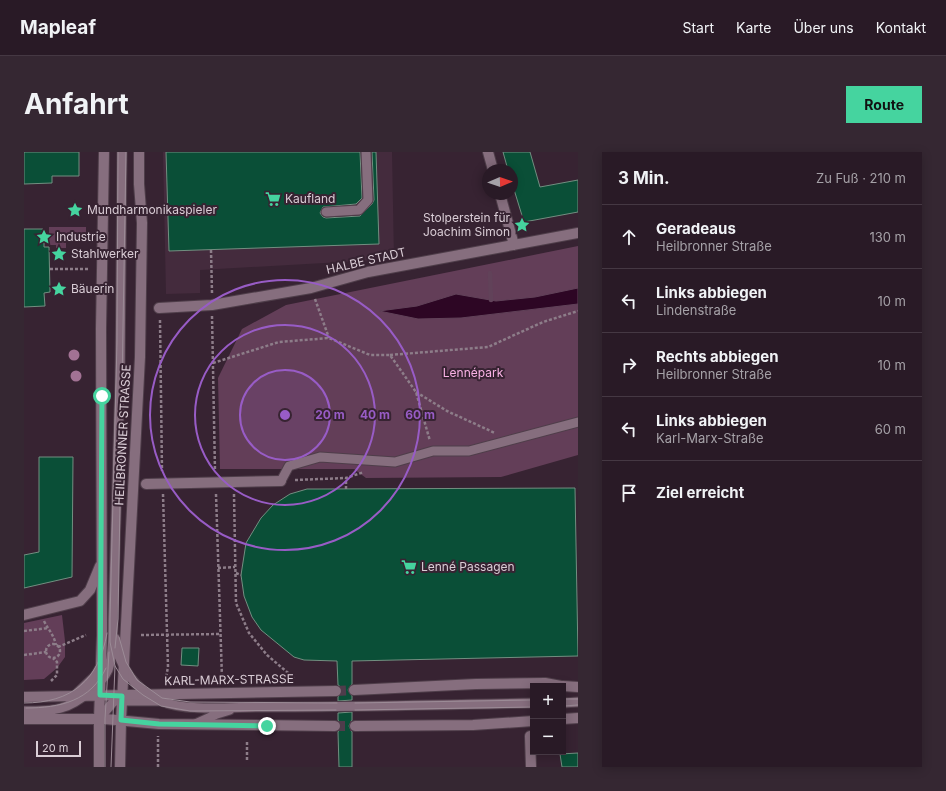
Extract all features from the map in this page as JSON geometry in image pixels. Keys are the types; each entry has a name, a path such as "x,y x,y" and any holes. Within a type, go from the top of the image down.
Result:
{"street":[{"name":"HEILBRONNER STRASSE","path":"98,767 99,719 104,695 101,682 100,566 101,329 104,152"},
{"name":"HEILBRONNER STRASSE","path":"120,767 122,699 140,357 142,223 139,184 139,152"},
{"path":"488,152 491,164"},
{"path":"502,200 514,245"},
{"name":"HALBE STADT","path":"160,308 212,305 311,288 368,272 578,233"},
{"name":"HEILBRONNER STRASSE","path":"146,484 281,480"},
{"path":"24,615 80,601 90,590 100,566"},
{"path":"354,690 476,684 530,683"},
{"path":"566,686 578,688"},
{"name":"KARL-MARX-STRASSE","path":"24,697 104,695 122,699 150,694 336,690"},
{"path":"566,719 578,718"},
{"path":"24,719 99,719 159,724 335,726"},
{"path":"355,726 473,725 530,721"},
{"path":"531,755 531,767"}],"lane":[{"path":"24,711 49,711 61,709 74,704 101,682 109,663 114,620 120,378 122,152"},
{"path":"326,212 359,210 365,205 368,200 366,152"},
{"path":"281,480 289,466 320,457 395,462 433,451 469,451 578,422"},
{"path":"74,696 95,676 101,667 110,639 114,620"},
{"path":"114,620 116,642 124,669 134,683 162,701 190,707 530,703"},
{"path":"99,719 114,702 122,699 190,702"},
{"path":"566,703 578,702"},
{"path":"195,724 217,714 249,707"}],"path":[{"path":"211,250 222,678"},
{"path":"50,269 92,269"},
{"path":"311,288 329,338"},
{"path":"213,363 278,342 329,338 370,355 390,355 488,347 543,322 578,311"},
{"path":"390,355 416,392 433,451"},
{"path":"416,392 447,411 494,431 500,442"},
{"path":"281,480 346,478 367,471"},
{"path":"346,478 346,489"},
{"path":"234,482 236,603 249,633 267,655 294,678"},
{"path":"218,568 236,567"},
{"path":"236,574 241,575"},
{"path":"40,612 48,628 53,633 57,646 58,655 53,658"},
{"path":"24,631 48,628"},
{"path":"141,635 220,634"},
{"path":"46,652 48,646 57,646 86,635"},
{"path":"24,655 46,652"},
{"path":"46,652 49,657 53,658 56,662 57,675 51,681"},
{"path":"247,742 247,760"},
{"path":"157,743 158,767"}],"shaded area":[{"name":"Kaufland","path":"163,152 392,152 394,259 200,270 200,293 166,294"},
{"path":"578,288 578,304 461,318 418,319 379,311 417,306 456,294 496,301 535,297"}],"green space":[{"path":"49,227 86,227 86,241 66,241 66,248 56,248 56,245 49,245"},
{"name":"Lennépark","path":"578,246 578,455 501,477 366,478 354,469 220,469 218,378 242,329 286,305"},
{"path":"62,615 65,657 57,668 44,679 24,680 24,623"}],"building":[{"path":"24,152 79,152 79,176 52,176 52,183 24,184"},
{"name":"Kaufland","path":"166,152 360,152 362,198 356,204 323,207 320,213 326,218 360,216 372,204 374,200 372,152 376,152 379,244 169,251"},
{"path":"503,152 530,152 540,187 578,180 578,212 524,222 517,200 518,164 506,164"},
{"path":"24,229 44,229 44,247 49,247 50,292 44,293 45,306 24,307"},
{"path":"39,457 73,457 72,577 24,588 24,555 39,552"},
{"name":"Lenné Passagen","path":"575,488 578,656 352,661 352,684 348,690 352,696 352,700 338,701 338,697 342,691 341,687 338,685 337,661 304,660 294,657 261,630 252,617 244,596 241,575 246,543 261,518 273,505 290,494 307,489"},
{"path":"182,648 199,648 198,666 181,665"},
{"path":"352,712 352,720 349,726 352,732 352,767 339,767 338,732 341,726 338,720 338,713"},
{"path":"578,753 578,767 562,767 560,755 566,755 566,754"}],"waterway":[{"path":"490,273 491,300"}],"tunnel":[{"path":"336,691 354,690"},
{"path":"335,726 355,726"}],"tram line":[{"path":"118,152 117,342 110,619 110,642 115,666 123,679 143,695 161,706 190,711 336,710"},
{"path":"115,648 118,619 126,152"},
{"path":"24,703 56,699 80,686 90,676 97,664 103,650 107,633"},
{"path":"119,637 126,662 137,680 162,698 190,702 337,703"},
{"path":"105,767 105,719 109,652"},
{"path":"111,767 115,666"},
{"path":"26,708 51,706 73,700 92,688 100,679 106,668"},
{"path":"566,699 578,699"},
{"path":"355,703 530,700"},
{"path":"566,706 578,705"},
{"path":"355,710 530,707"}],"place":[{"name":"Kaufland","path":"273,199"},
{"name":"Mundharmonikaspieler","path":"75,210"},
{"name":"Stolperstein für Joachim Simon","path":"522,225"},
{"name":"Industrie","path":"44,237"},
{"name":"Stahlwerker","path":"59,254"},
{"name":"Bäuerin","path":"59,289"},
{"name":"Lenné Passagen","path":"409,567"}],"route":[{"path":"102,396 100,566 102,635 100,695 122,696 121,720 159,724 267,726"}]}
